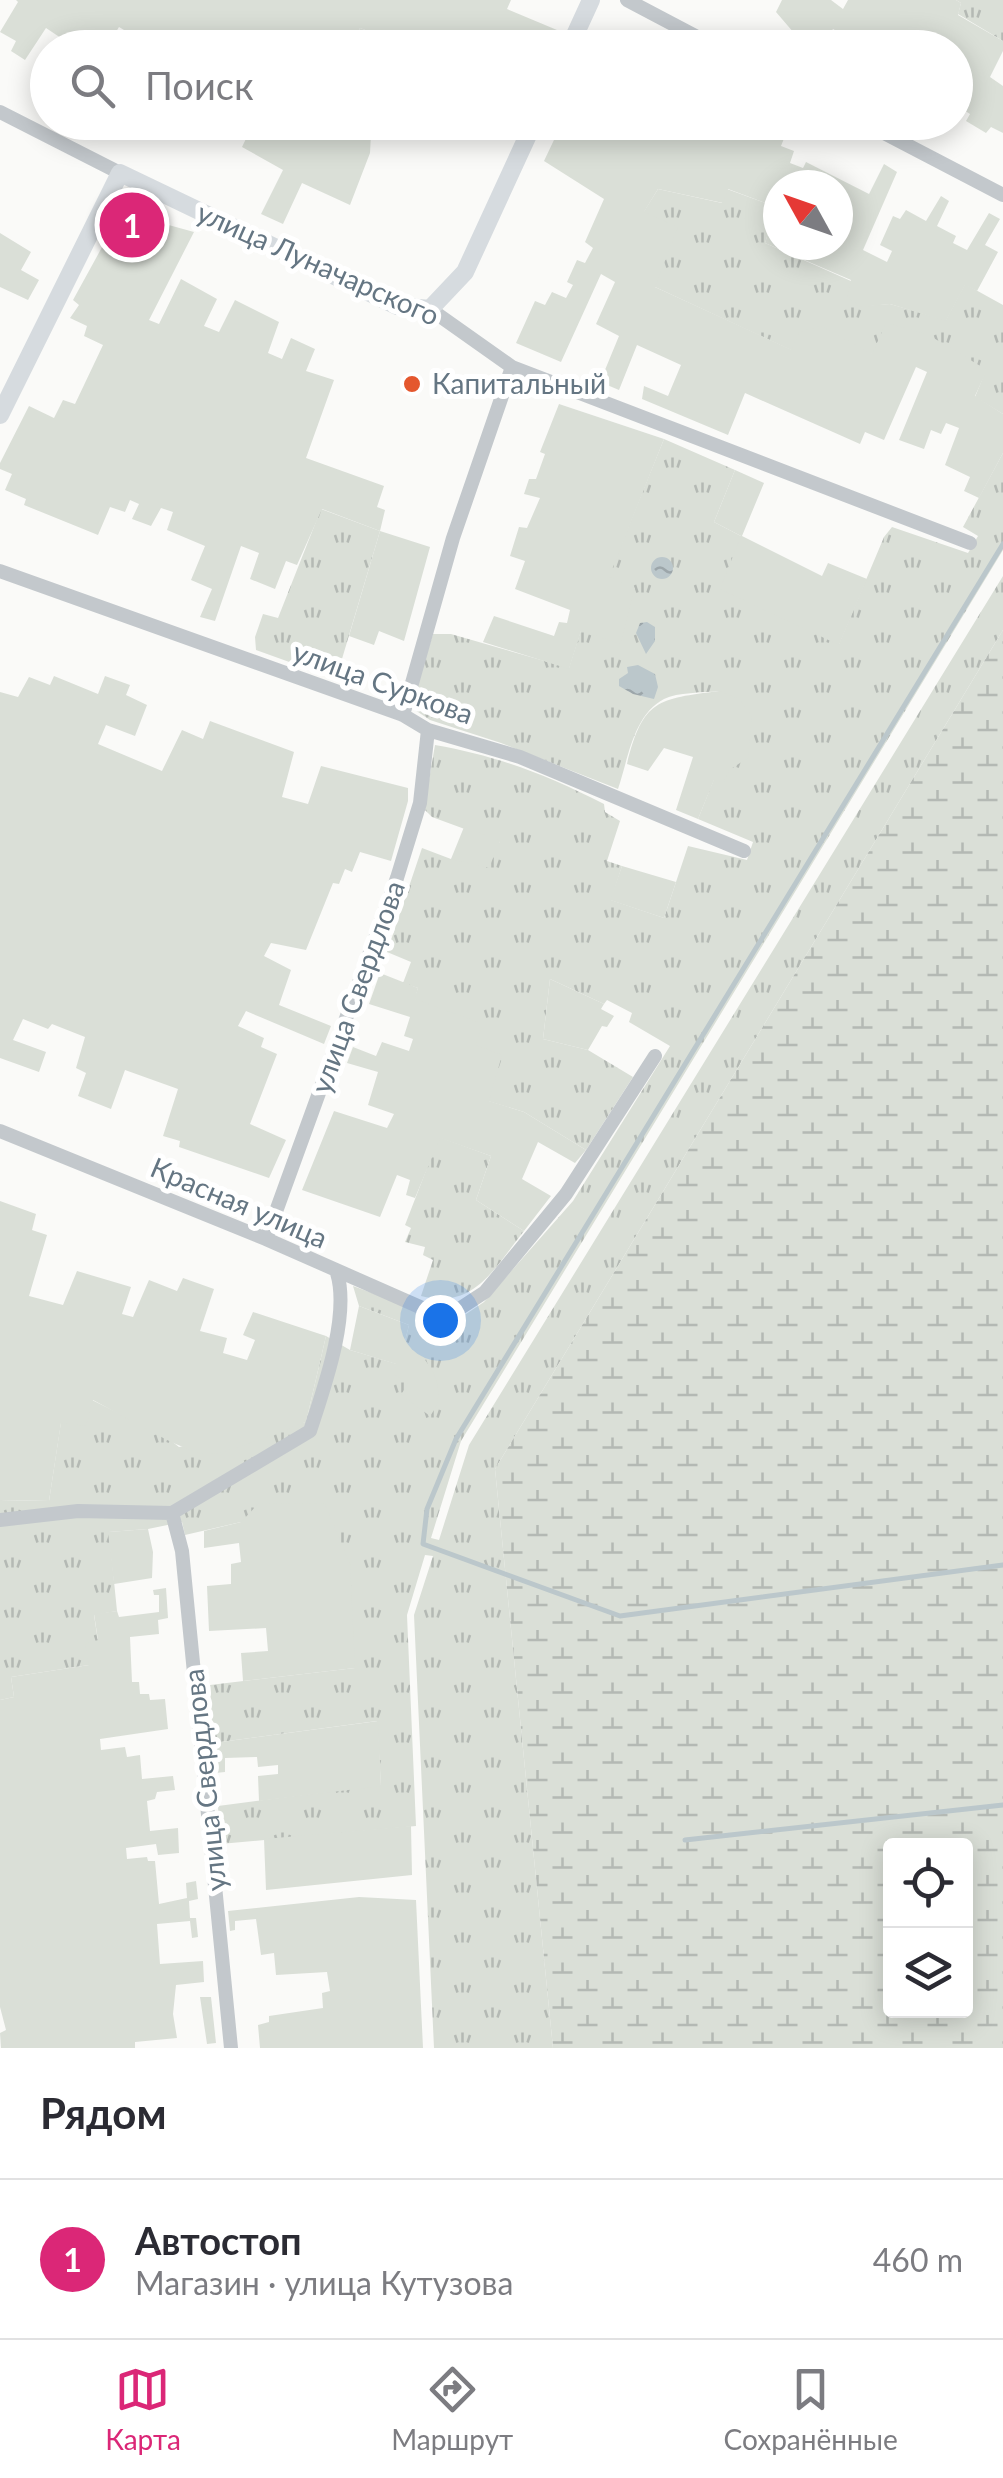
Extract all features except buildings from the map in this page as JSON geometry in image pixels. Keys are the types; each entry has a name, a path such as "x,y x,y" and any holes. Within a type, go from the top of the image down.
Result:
{"street":[{"path":"577,30 590,0"},
{"path":"626,0 684,30"},
{"name":"улица Луначарского","path":"0,112 30,128"},
{"name":"улица Луначарского","path":"54,140 397,306 430,310 512,366 970,543"},
{"path":"430,310 465,272 526,140"},
{"path":"898,140 1003,195"},
{"path":"0,414 120,174"},
{"path":"403,715 452,538 512,366"},
{"name":"улица Суркова","path":"0,571 403,715 428,730 520,758 744,851"},
{"name":"улица Свердлова","path":"266,1240 397,878 420,803 428,730"},
{"name":"Красная улица","path":"0,1131 430,1311 459,1309 485,1292 566,1194 655,1056"},
{"path":"0,1520 78,1511 172,1513 310,1431 323,1392 340,1311 342,1288 337,1272"},
{"name":"улица Свердлова","path":"172,1513 182,1551 231,2048"}],"green space":[{"path":"511,0 507,9 557,30 46,28 30,30 30,52 25,60 11,51 16,41 0,32 18,2"},
{"path":"782,0 831,0 843,9 848,0 956,0 961,3 958,15 1003,41 1003,51 990,77 1003,86 1003,133 991,127 986,133 973,125 973,30 791,30 776,12"},
{"path":"956,0 1003,0 1003,41 958,14 961,3"},
{"path":"245,140 371,140 370,153 350,205 302,183 283,224 261,214 283,170 242,147"},
{"path":"554,140 783,140 781,146 794,151 790,163 803,168 806,162 822,170 763,170 763,202 728,189 723,203 658,189 644,212 678,227 655,287 792,350 799,332 821,326 872,354 886,323 927,334 987,370 975,396 1003,414 1003,453 979,498 964,491 970,477 945,465 959,428 946,423 941,434 931,430 924,449 899,440 927,372 916,367 884,440 865,432 860,444 745,393 728,435 642,399 644,386 668,396 681,365 637,345 619,390 600,382 619,336 596,324 615,282 601,274 561,362 516,343 535,301 545,305 552,292 566,298 573,285 567,282 577,260 585,263 593,248 585,242 604,199 544,161"},
{"path":"884,164 897,172 863,250 887,262 892,251 880,245 893,216 900,219 906,210 926,221 941,196 949,201 937,226 956,236 953,243 967,250 989,213 1000,219 985,245 998,252 977,291 965,285 946,321 890,304 860,307 847,296 851,280 805,260 853,260 853,186 869,194"},
{"path":"658,189 722,203 727,189 763,202 763,260 803,260 851,281 860,306 890,304 946,320 965,284 1003,305 1003,414 975,397 986,370 873,354 793,351 655,287 643,213"},
{"path":"165,224 194,232 149,320 159,324 181,279 217,299 204,326 219,332 235,300 279,322 268,353 282,359 291,338 315,349 306,371 334,380 306,458 384,486 377,507 385,510 380,531 322,509 297,565 286,561 275,589 250,579 259,553 241,546 215,621 200,617 212,589 191,580 205,546 167,530 173,512 161,508 151,526 132,519 139,504 130,500 125,512 110,507 98,535 24,505 26,499 5,490 12,474 0,469 29,406 54,418 63,400 75,404 103,345 84,336 87,326 70,318 79,305 73,300 112,229 135,240 139,235 155,242"},
{"path":"0,233 31,252 21,270 39,280 28,300 0,287"},
{"path":"559,404 664,439 609,577 635,588 621,644 581,631 569,669 483,642 494,616 554,636 559,622 567,623 570,610 515,589 525,561 510,556 519,527 527,528 540,498 524,494 529,479 536,479 545,454 540,452"},
{"path":"664,439 735,470 714,522 741,536 839,644 884,537 892,527 968,553 978,536 963,527 1003,453 1003,550 461,1441 431,1538 439,1540 469,1445 1003,576 1003,630 495,1469 553,2048 434,2048 414,1615 433,1556 425,1555 407,1615 416,1826 220,1844 218,1806 381,1785 377,1721 213,1743 210,1685 355,1668 241,1522 185,1535 182,1522 109,1532 117,1611 94,1615 98,1641 89,1665 11,1677 14,1697 0,1700 0,1500 49,1501 61,1422 92,1400 165,1436 179,1447 306,1422 326,1336 350,1350 397,1364 430,1416 405,1341 409,1325 359,1306 353,1286 443,1319 460,1318 484,1302 573,1201 670,1046 629,1022 632,1013 550,979 543,1039 588,1050 633,1077 586,1150 524,1112 488,1101 475,1045 414,999 418,988 403,983 411,962 387,952 422,848 451,859 500,842 432,817 424,809 435,745 522,768 604,804 605,812 620,821 607,861 622,866 611,900 664,918 688,846 747,860 753,842 698,819 714,779 719,691 676,695 654,706 638,727 618,789 430,720 415,710 413,698 433,634 451,634 569,668 581,630 608,577"},
{"path":"735,470 764,483 742,536 822,576 828,563 867,579 839,645 720,589 741,536 714,522"},
{"path":"321,509 380,531 339,669 331,677 256,650 255,637 263,614 278,618"},
{"path":"380,531 430,547 404,641 379,631 374,645 349,636"},
{"path":"1003,630 1003,2048 553,2048 495,1469"},
{"path":"54,676 98,694 105,676 130,685 126,695 147,705 135,736 106,725 98,744 162,771 182,730 203,739 210,721 294,752 282,797 308,804 321,766 408,788 391,861 360,852 352,872 345,869 339,884 333,883 306,950 271,943 264,956 291,970 279,1005 331,1026 324,1044 246,1011 238,1026 264,1038 261,1047 277,1054 250,1124 286,1140 269,1178 179,1147 180,1141 163,1136 178,1089 125,1070 111,1109 78,1096 86,1073 76,1068 85,1037 52,1024 48,1029 23,1019 13,1040 46,1052 39,1072 0,1058 0,692 18,697 29,677 50,685"},
{"path":"719,691 739,699 752,716 748,758 729,770 724,782 714,780 698,819 676,810 693,757 664,748 648,771 627,764 640,726 656,706 667,700"},
{"path":"464,827 500,841 489,868 451,859"},
{"path":"622,866 676,882 664,918 610,900"},
{"path":"380,973 418,988 415,999 483,1024 476,1045 502,1055 489,1101 524,1112 586,1150 575,1163 538,1142 522,1179 551,1196 524,1231 476,1200 491,1156 440,1138 415,1198 406,1195 410,1180 397,1175 380,1217 302,1190 334,1111 387,1128 394,1114 368,1105 378,1072 347,1063 353,1047 376,1056 382,1042 409,1051 413,1039 404,1036 410,1017 369,1004"},
{"path":"550,979 604,1004 601,1009 614,1016 607,1027 602,1026 588,1050 543,1039"},
{"path":"439,1137 491,1156 476,1200 524,1231 482,1283 456,1297 440,1299 421,1296 433,1260 423,1255 425,1247 405,1242 411,1228 405,1225"},
{"path":"0,1201 36,1214 32,1230 47,1235 29,1296 63,1305 77,1271 131,1287 122,1314 133,1317 149,1280 177,1291 183,1278 214,1289 200,1331 227,1338 223,1353 247,1360 255,1340 243,1335 253,1312 326,1336 306,1422 208,1454 167,1440 93,1400 86,1426 61,1423 49,1501 0,1500"},
{"path":"359,1306 409,1325 405,1341 429,1365 438,1385 436,1406 430,1416 401,1395 408,1383 394,1374 396,1364 350,1350"},
{"path":"259,1503 325,1504 350,1564 355,1668 243,1681 241,1653 268,1651 266,1628 209,1631 207,1586 231,1584 231,1564 241,1562 239,1543 204,1548 204,1531 241,1522"},
{"path":"148,1529 153,1552 152,1578 114,1584 108,1532"},
{"path":"166,1588 168,1618 158,1620 159,1634 130,1637 132,1682 139,1682 140,1694 149,1694 150,1700 165,1699 168,1729 100,1739 101,1750 125,1747 127,1757 140,1755 142,1779 173,1776 175,1790 157,1792 155,1799 147,1801 150,1831 178,1828 179,1853 158,1855 156,1844 126,1848 127,1859 147,1857 148,1861 155,1861 159,1904 187,1898 186,1883 196,1881 198,1899 189,1901 190,1918 196,1918 198,1937 192,1938 190,1921 157,1924 160,1964 203,1961 204,1982 176,1985 173,2014 177,2038 135,2042 135,2048 1,2048 0,2033 6,2030 0,2007 0,1700 14,1697 11,1677 89,1665 85,1644 98,1640 94,1614 117,1611 119,1617 159,1612 159,1595 154,1595 153,1590"},
{"path":"378,1721 381,1786 259,1801 258,1776 278,1774 278,1765 258,1767 257,1757 225,1758 225,1772 215,1773 213,1743"},
{"path":"411,1826 412,1875 266,1890 264,1839"},
{"path":"359,1897 416,1900 423,2048 260,2048 258,2025 269,2022 269,2016 323,2008 322,1993 330,1991 327,1972 276,1975 274,1953 261,1955 256,1919 235,1921 235,1930 230,1931 228,1911"},
{"path":"200,1997 211,1997 216,2043 207,2044"}],"water":[{"path":"658,557 666,557 673,568 666,579 658,579 651,572 651,564"},
{"path":"640,623 655,627 655,641 646,654 636,633"},
{"path":"638,665 655,674 658,687 654,699 619,686 619,679 628,673 627,667"}],"waterway":[{"path":"1003,544 456,1439 427,1509 423,1544 620,1616 1003,1565"},
{"path":"685,1840 1003,1805"}],"place":[{"name":"Автостоп","path":"132,225"},
{"name":"Капитальный","path":"412,384"}]}
